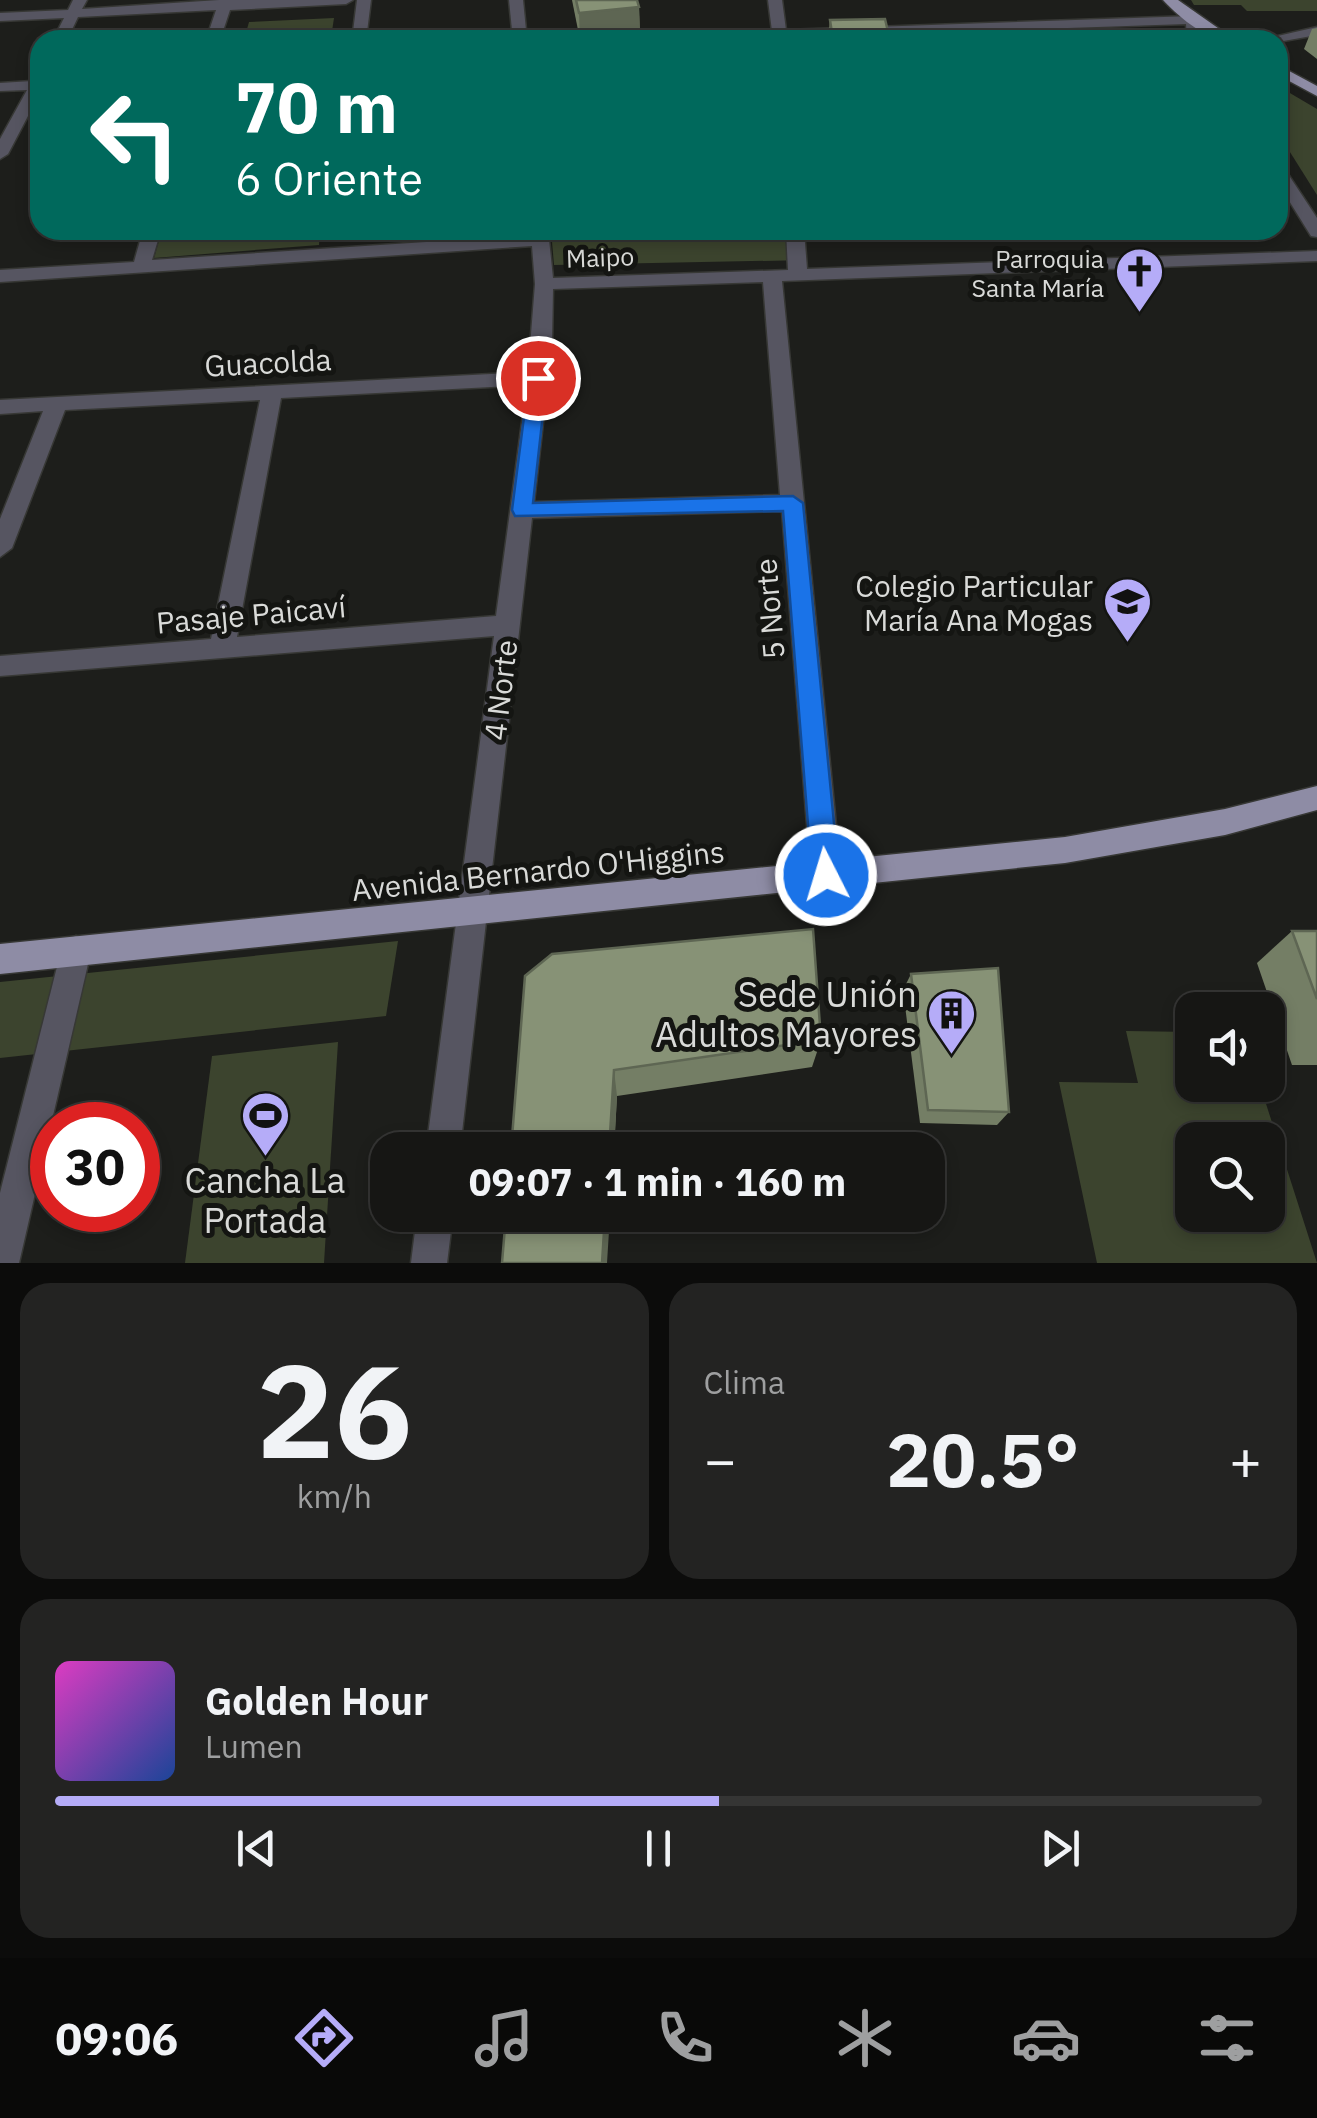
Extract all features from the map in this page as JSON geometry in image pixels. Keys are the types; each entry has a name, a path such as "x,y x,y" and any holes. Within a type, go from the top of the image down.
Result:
{"main road":[{"path":"1170,0 1211,30"},
{"path":"1288,75 1317,92"},
{"name":"Avenida Bernardo O'Higgins","path":"0,959 1066,850 1153,837 1317,798"}],"street":[{"path":"0,16 77,6 346,0"},
{"path":"360,30 364,0"},
{"path":"516,0 519,30"},
{"path":"775,0 778,30"},
{"path":"216,30 225,3"},
{"path":"65,30 77,6"},
{"path":"950,30 1194,20 1194,30"},
{"path":"1288,36 1317,31"},
{"path":"0,86 30,83"},
{"path":"0,154 30,109"},
{"path":"1288,187 1317,232"},
{"path":"141,267 149,240"},
{"path":"332,254 334,240"},
{"path":"0,276 485,240"},
{"name":"4 Norte","path":"445,1132 538,378 544,284 540,240"},
{"path":"796,240 798,276"},
{"name":"Maipo","path":"544,284 1317,256"},
{"name":"5 Norte","path":"772,277 826,875"},
{"name":"Guacolda","path":"0,407 538,378"},
{"path":"222,648 272,392"},
{"path":"0,548 57,403"},
{"path":"522,510 793,503"},
{"name":"Pasaje Paicaví","path":"0,666 508,625"},
{"path":"1,1263 76,951"},
{"path":"429,1263 433,1232"}],"green space":[{"path":"1191,0 1317,0 1317,11 1247,11 1241,5 1194,5"},
{"path":"334,18 332,30 247,30 249,22"},
{"path":"1288,92 1317,109 1317,195 1288,149"},
{"path":"159,240 319,240 319,245 154,258"},
{"path":"552,240 805,240 807,260 554,265"},
{"path":"398,941 386,1016 0,1058 0,982"},
{"path":"1126,1031 1175,1032 1175,1102 1265,1102 1272,1122 1175,1122 1175,1232 1285,1232 1285,1163 1317,1263 1097,1263 1059,1082 1138,1083"},
{"name":"Cancha La Portada","path":"338,1042 324,1263 185,1263 212,1056"}],"building":[{"path":"576,0 637,0 639,7 579,13"},
{"path":"885,19 888,30 832,30 830,20"},
{"path":"813,929 821,1040 614,1070 610,1132 512,1132 525,976 552,954"},
{"path":"1292,931 1317,931 1317,999"},
{"name":"Sede Unión Adultos Mayores","path":"998,968 1009,1112 928,1110 911,974"},
{"path":"505,1232 604,1232 602,1263 502,1263"}],"place":[{"name":"Parroquia Santa María","path":"1139,314"},
{"name":"Colegio Particular María Ana Mogas","path":"1128,644"},
{"name":"Sede Unión Adultos Mayores","path":"952,1056"},
{"name":"Cancha La Portada","path":"265,1158"}],"route":[{"path":"538,378 522,510 793,503 826,875"}]}
